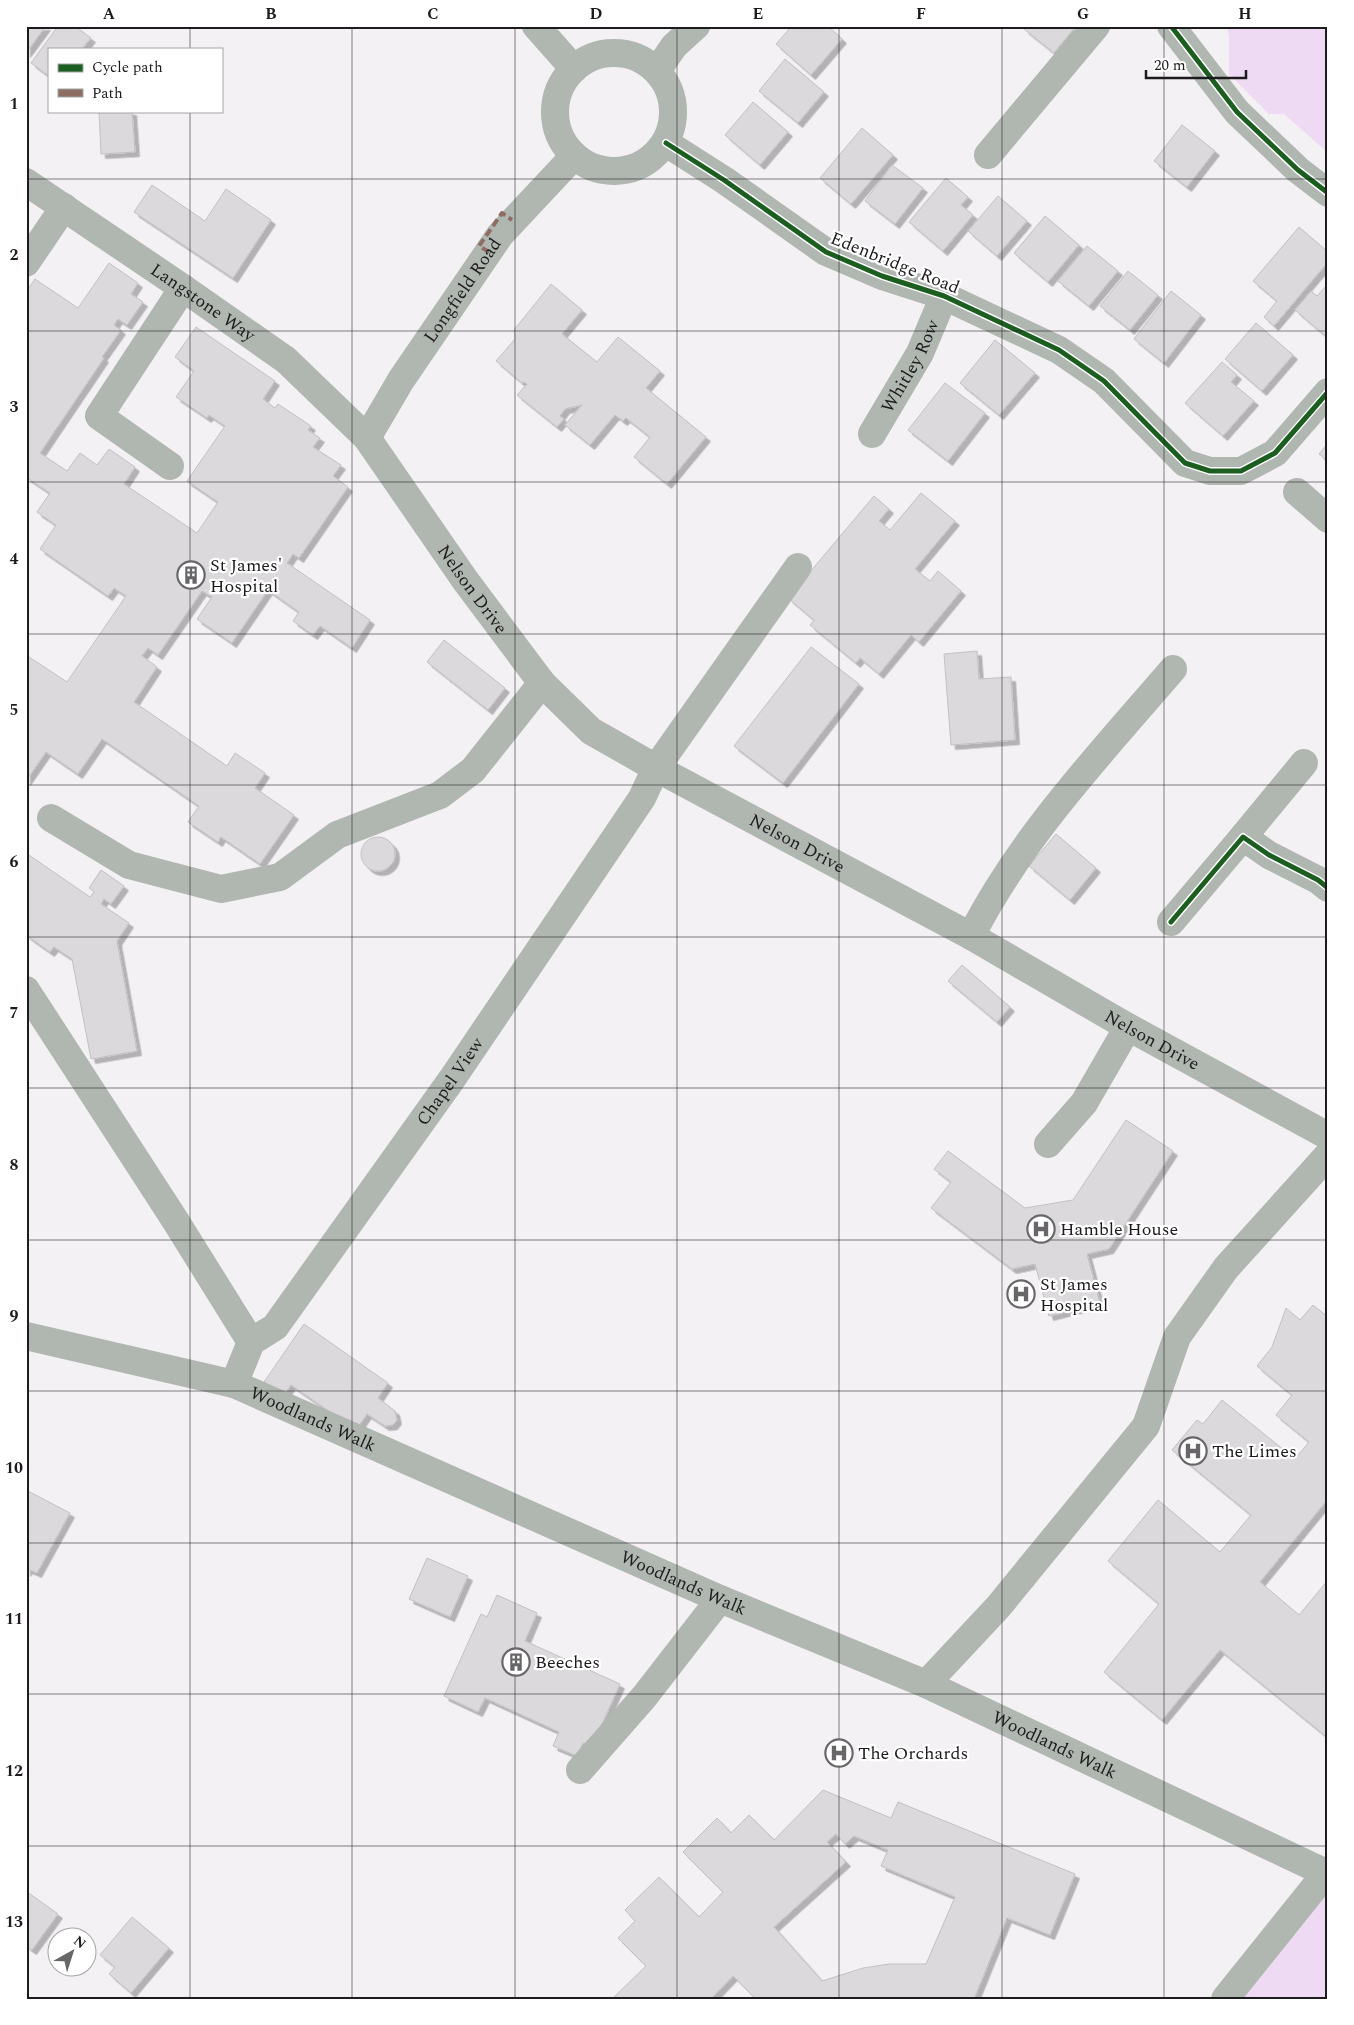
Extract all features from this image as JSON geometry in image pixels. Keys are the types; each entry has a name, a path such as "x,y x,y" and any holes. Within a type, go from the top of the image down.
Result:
{"street":[{"path":"536,26 574,69"},
{"path":"657,71 674,46 696,26"},
{"path":"988,155 1096,26"},
{"path":"1171,26 1236,112 1298,170 1328,193"},
{"path":"613,53 638,58 657,71 668,86 674,108 673,125 666,143 650,160 628,170 614,172 595,169 574,156 561,139 556,122 555,104 560,87 574,69 594,56 613,53"},
{"name":"Edenbridge Road","path":"666,143 724,180 826,252 882,276 944,296 1059,350 1104,381 1185,463 1210,471 1241,471 1275,453 1328,392"},
{"name":"Longfield Road","path":"367,438 401,380 500,235 574,156"},
{"name":"Langstone Way","path":"26,182 286,360 367,438"},
{"path":"26,263 64,207"},
{"path":"170,466 98,416 183,288"},
{"name":"Whitley Row","path":"872,434 920,353 944,296"},
{"name":"Nelson Drive","path":"367,438 465,580 542,683 591,731 656,768 971,936 1128,1027 1328,1136"},
{"path":"1297,492 1328,520"},
{"name":"Chapel View","path":"251,1342 275,1327 452,1079 642,798 656,768 798,567"},
{"path":"971,936 990,899 1058,804 1173,668"},
{"path":"51,818 129,865 193,882 221,889 280,877 337,835 440,795 447,790 473,770 542,683"},
{"path":"1171,922 1304,764"},
{"path":"1243,837 1269,855 1318,880 1328,888"},
{"path":"26,990 176,1220 251,1342 234,1384"},
{"path":"1048,1144 1084,1103 1128,1027"},
{"path":"926,1684 998,1607 1146,1426 1177,1337 1226,1268 1328,1155"},
{"name":"Woodlands Walk","path":"26,1336 234,1384 720,1599 926,1684 1326,1873 1225,1999"},
{"path":"580,1770 644,1697 720,1599"}],"shaded area":[{"path":"1227,26 1328,26 1328,153 1284,114 1269,114 1229,74 1229,37"},
{"path":"1328,1891 1328,1999 1241,1999"}],"building":[{"path":"26,26 46,26 26,53"},
{"path":"58,26 75,26 91,38 83,48 48,48 48,75 31,63"},
{"path":"792,26 828,26 842,39 811,75 776,44"},
{"path":"1025,26 1076,26 1054,53 1024,29"},
{"path":"785,59 824,92 798,123 759,91"},
{"path":"753,102 788,132 760,165 725,135"},
{"path":"99,112 132,112 135,152 101,154"},
{"path":"1182,125 1215,151 1187,187 1154,161"},
{"path":"862,128 893,155 851,204 820,178"},
{"path":"892,165 923,188 895,224 865,201"},
{"path":"946,178 968,197 961,205 973,215 943,251 909,222"},
{"path":"152,185 205,221 226,189 271,220 233,278 134,212"},
{"path":"998,196 1027,221 997,256 968,231"},
{"path":"1045,216 1079,245 1048,282 1014,253"},
{"path":"1299,227 1328,252 1328,262 1274,326 1264,317 1277,301 1253,281"},
{"path":"1087,246 1118,271 1089,306 1058,281"},
{"name":"St James' Hospital","path":"109,263 138,283 131,294 143,302 127,325 118,319 114,325 121,330 40,453 67,471 80,453 97,465 109,449 135,467 124,484 197,533 218,502 187,481 225,426 209,415 207,418 176,397 194,371 175,357 196,327 275,381 263,399 275,408 278,404 311,426 308,430 320,438 313,447 341,465 333,476 348,487 299,558 293,554 287,563 370,620 352,648 320,626 313,635 293,621 299,612 268,590 232,643 197,619 212,597 202,591 158,655 148,648 142,656 157,667 134,702 227,766 235,753 265,773 255,788 294,815 260,864 221,837 218,842 188,822 199,806 102,739 78,774 46,752 26,781 26,655 67,682 126,596 114,588 108,596 40,549 56,525 37,512 50,493 26,477 26,292 35,279 78,308"},
{"path":"1128,271 1158,295 1130,330 1100,306"},
{"path":"551,284 582,310 562,334 597,362 618,337 660,371 646,388 706,437 667,484 634,457 650,437 626,418 623,421 615,415 590,445 565,425 582,405 565,409 560,416 564,419 557,427 517,395 527,384 522,383 496,361 515,339 514,330"},
{"path":"1328,284 1328,338 1295,310 1311,291 1317,296"},
{"path":"1171,291 1201,315 1164,363 1134,339"},
{"path":"1256,323 1293,355 1262,391 1225,359"},
{"path":"995,340 1035,373 999,415 960,383"},
{"path":"1222,362 1237,375 1231,382 1254,401 1223,436 1185,403"},
{"path":"945,383 985,413 948,461 908,430"},
{"path":"1328,443 1328,461 1319,454"},
{"path":"921,493 955,521 915,569 930,581 938,571 961,591 919,642 911,635 879,674 860,658 856,663 810,625 814,620 788,598 874,496 889,509 879,521 890,530"},
{"path":"444,640 505,688 488,710 427,662"},
{"path":"811,647 859,684 783,783 734,746"},
{"path":"977,651 979,679 1011,677 1015,740 951,745 944,654"},
{"path":"1056,834 1096,868 1070,900 1029,866"},
{"path":"378,837 390,842 395,854 390,866 378,871 366,866 361,854 366,842"},
{"path":"26,853 90,897 94,892 89,888 101,870 124,886 111,904 104,899 101,904 129,923 117,941 137,1051 91,1059 72,959 54,947 50,952 26,935"},
{"path":"962,965 1010,1007 997,1022 948,981"},
{"name":"Hamble House","path":"1126,1120 1173,1151 1109,1249 1087,1254 1100,1303 1049,1316 1035,1264 1012,1269 931,1208 951,1182 934,1169 948,1151 1025,1208 1073,1200"},
{"path":"1313,1305 1328,1317 1328,1499 1260,1582 1299,1615 1328,1580 1328,1738 1220,1650 1162,1720 1104,1672 1159,1604 1108,1561 1158,1500 1220,1552 1251,1515 1172,1450 1197,1420 1203,1424 1222,1400 1295,1459 1309,1442 1276,1415 1292,1395 1257,1366 1272,1347 1286,1308 1300,1320"},
{"path":"304,1324 388,1383 378,1398 395,1411 397,1420 393,1425 385,1426 367,1414 356,1430 291,1385 284,1395 264,1382"},
{"path":"26,1490 70,1513 37,1573 28,1569 26,1572"},
{"path":"427,1558 468,1576 450,1617 409,1599"},
{"name":"Beeches","path":"497,1595 537,1613 525,1641 620,1684 592,1746 583,1743 577,1756 553,1746 559,1732 485,1698 478,1712 444,1696 481,1614 487,1617"},
{"path":"823,1790 891,1818 898,1802 1075,1874 1050,1935 1007,1918 974,1999 756,1999 733,1976 711,1999 612,1999 646,1966 618,1938 635,1921 625,1910 659,1877 699,1917 723,1892 683,1852 717,1818 731,1833 749,1815 774,1840","holes":["836,1834 845,1844 854,1836 888,1850 881,1866 955,1897 926,1964 889,1964 863,1968 822,1981 774,1927 846,1862 827,1842"]},
{"path":"26,1891 58,1914 32,1950 26,1946"},
{"path":"132,1917 169,1948 131,1993 109,1974 115,1967 100,1955"}],"marked path":[{"path":"489,252 479,246 502,213 512,220"}],"cycle path":[{"path":"1171,26 1237,112 1298,170 1328,193"},
{"path":"666,143 724,180 826,252 882,276 944,296 1059,350 1104,381 1185,463 1210,471 1241,471 1275,453 1328,392"},
{"path":"1171,922 1243,837 1269,855 1318,880 1328,888"}],"place":[{"name":"St James' Hospital","path":"191,575"},
{"name":"Hamble House","path":"1041,1229"},
{"name":"St James Hospital","path":"1021,1294"},
{"name":"The Limes","path":"1193,1451"},
{"name":"Beeches","path":"516,1662"},
{"name":"The Orchards","path":"839,1753"}]}
